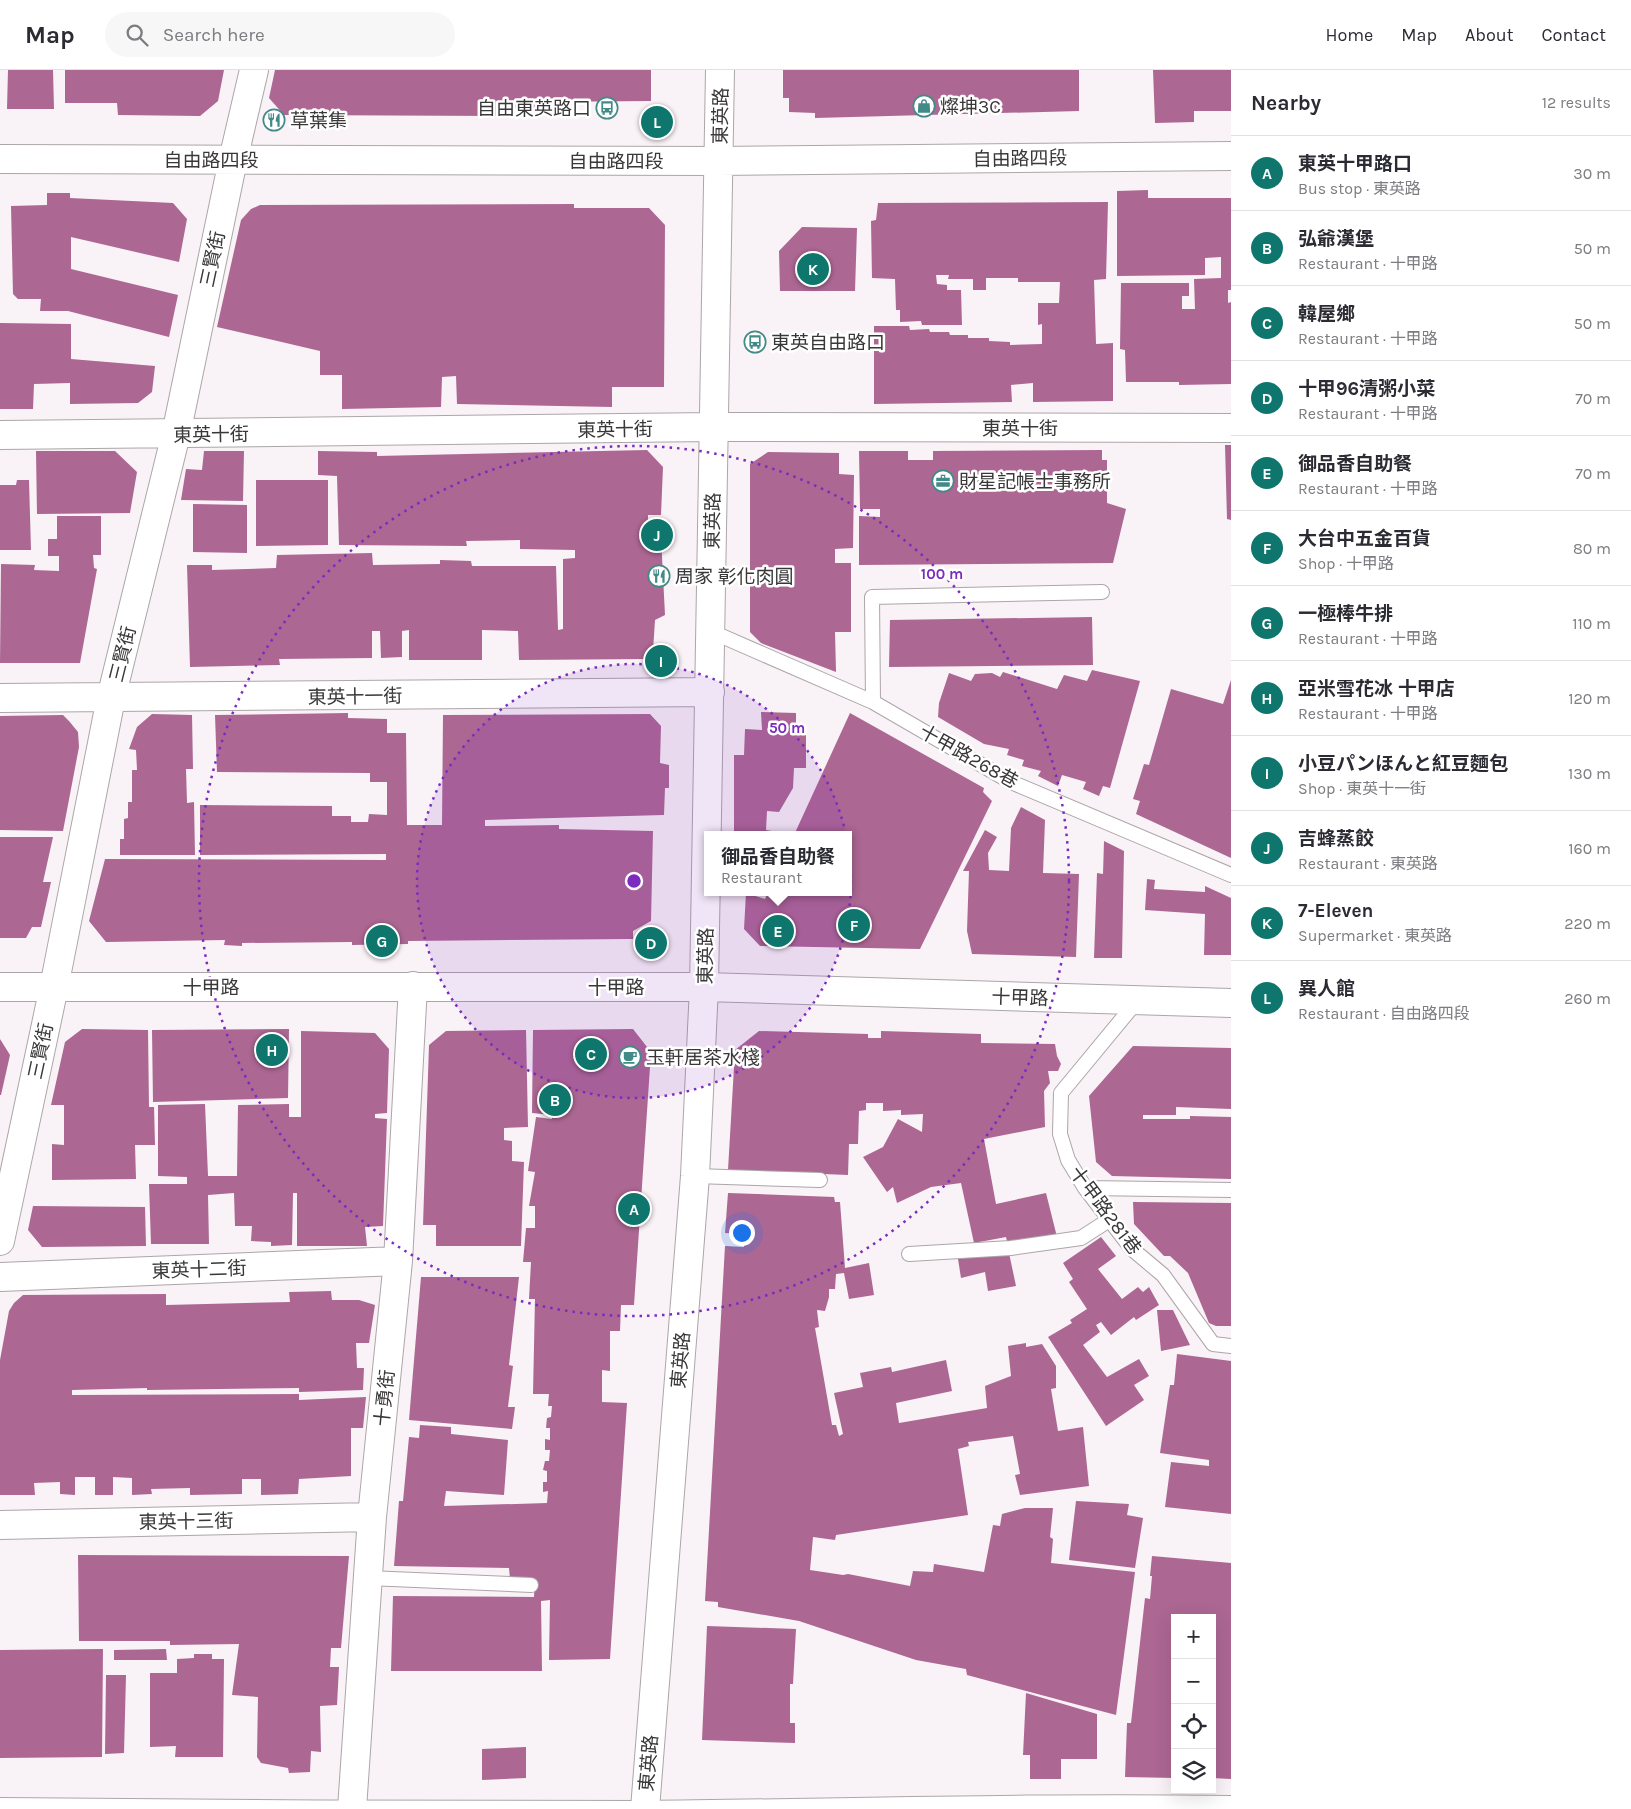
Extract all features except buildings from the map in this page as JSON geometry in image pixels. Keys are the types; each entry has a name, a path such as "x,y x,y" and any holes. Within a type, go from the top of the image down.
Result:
{"street":[{"name":"三賢街","path":"0,1240 54,987 111,698 176,434 233,160 254,70"},
{"name":"東英路","path":"707,831 720,70"},
{"name":"自由路四段","path":"0,159 719,161 1231,156"},
{"name":"東英十街","path":"0,435 714,427 1231,428"},
{"name":"東英十一街","path":"0,698 710,692"},
{"name":"東英路","path":"645,1808 694,1176 704,987 706,896"},
{"name":"十勇街","path":"352,1809 372,1517 398,1261 413,986"},
{"name":"十甲路","path":"0,987 704,987 1231,1003"},
{"name":"東英十二街","path":"0,1276 398,1261"},
{"name":"東英十三街","path":"0,1525 372,1517"}],"lane":[{"path":"873,702 872,597 1102,592"},
{"name":"十甲路268巷","path":"710,632 873,702 1011,782 1231,875"},
{"name":"十甲路281巷","path":"1137,1001 1061,1093 1060,1134 1068,1160 1085,1188 1132,1249 1164,1275 1212,1344 1231,1346"},
{"path":"694,1176 820,1180"},
{"path":"1085,1188 1231,1190"},
{"path":"909,1254 1010,1248 1081,1238 1109,1220"},
{"path":"368,1578 531,1585"},
{"path":"0,1805 352,1809 1231,1803"}],"place":[{"name":"燦坤3C","path":"924,106"},
{"name":"自由東英路口","path":"607,108"},
{"name":"草葉集","path":"274,120"},
{"name":"異人館","path":"657,122"},
{"name":"7-Eleven","path":"813,269"},
{"name":"東英自由路口","path":"755,342"},
{"name":"財星記帳士事務所","path":"943,481"},
{"name":"吉蜂蒸餃","path":"657,535"},
{"name":"周家 彰化肉圓","path":"659,576"},
{"name":"小豆パンほんと紅豆麵包","path":"661,661"},
{"name":"大台中五金百貨","path":"854,925"},
{"name":"御品香自助餐","path":"778,931"},
{"name":"一極棒牛排","path":"382,941"},
{"name":"十甲96清粥小菜","path":"651,943"},
{"name":"亞米雪花冰 十甲店","path":"272,1050"},
{"name":"韓屋鄉","path":"591,1054"},
{"name":"玉軒居茶水棧","path":"630,1057"},
{"name":"弘爺漢堡","path":"555,1100"},
{"name":"東英十甲路口","path":"634,1209"}]}
